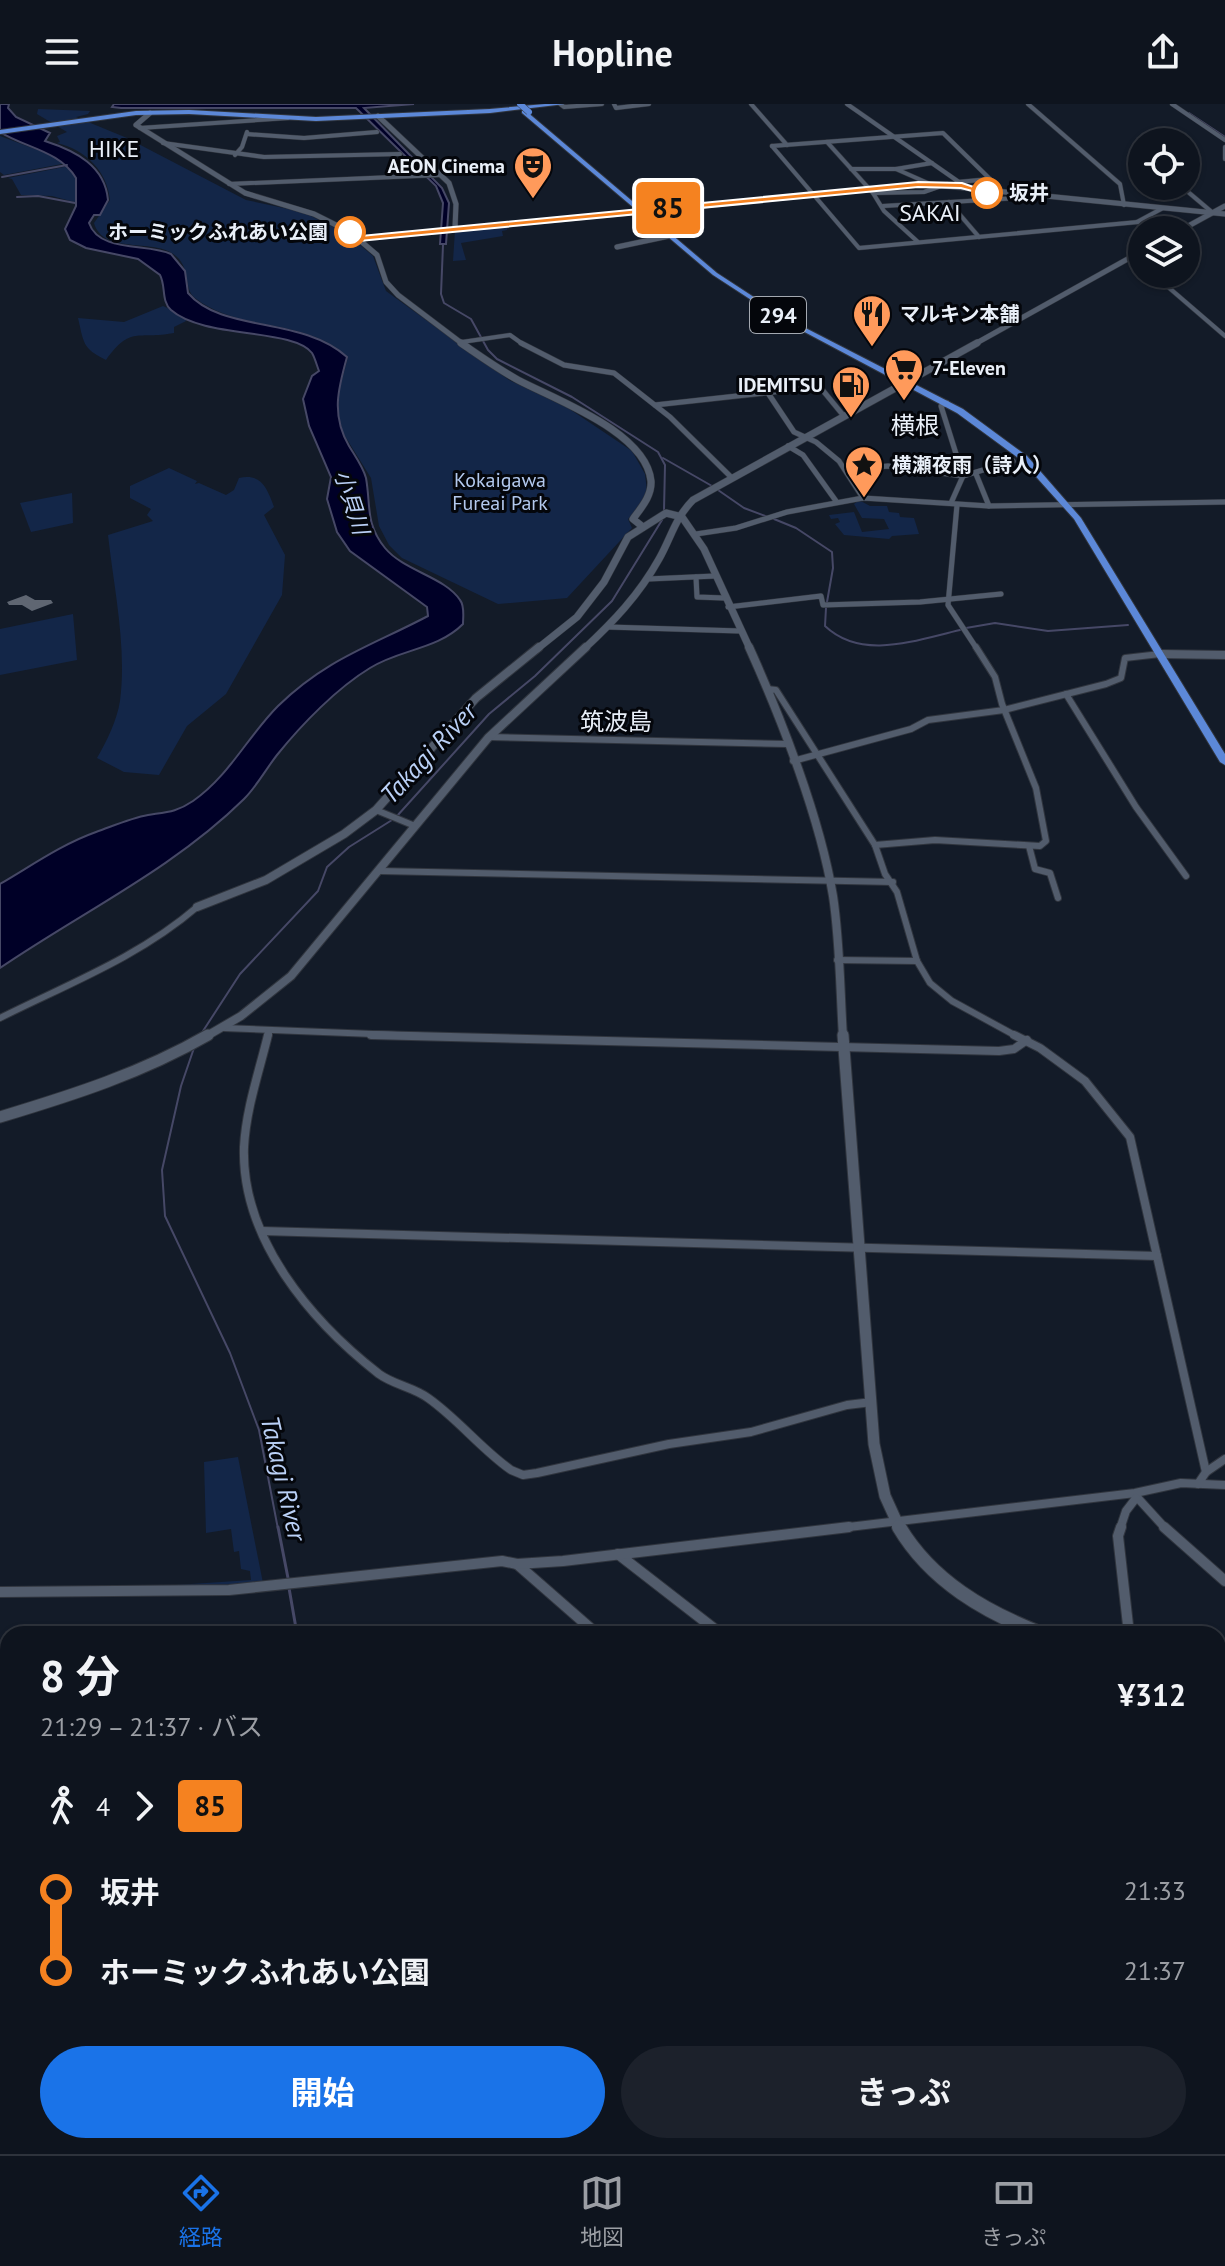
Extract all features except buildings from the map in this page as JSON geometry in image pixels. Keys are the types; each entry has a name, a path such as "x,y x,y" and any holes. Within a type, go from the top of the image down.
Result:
{"highway":[{"path":"0,133 150,112 288,118 362,117 561,104"},
{"name":"294","path":"520,107 705,262 757,298 907,380 986,428 1024,458 1072,505"},
{"name":"294","path":"520,107 627,195 669,236 752,300 966,409 1009,439 1048,472 1225,746"},
{"name":"294","path":"1164,654 1225,762"}],"street":[{"path":"157,104 136,122 140,128 252,196 314,214 359,239 379,259 384,278 391,289 521,382 577,410 636,451 647,466 650,478 649,501 633,519 643,527"},
{"path":"561,104 564,107 602,104"},
{"path":"614,104 616,108 649,104"},
{"path":"751,104 787,145"},
{"path":"847,104 960,184 1036,197 1225,214"},
{"path":"1028,104 1120,184 1124,205"},
{"path":"1172,104 1225,140"},
{"path":"164,112 166,127"},
{"path":"375,116 450,184 456,201 454,229"},
{"path":"140,128 288,118"},
{"path":"235,155 247,134 245,123"},
{"path":"247,134 304,138 377,132"},
{"path":"359,239 812,194 960,184 990,179 943,133 772,146 812,194 859,248 1128,223"},
{"path":"827,142 871,191 884,211 918,242"},
{"path":"163,143 235,155 313,157 400,154"},
{"path":"1225,147 1225,159"},
{"path":"851,169 896,169 932,163"},
{"path":"896,169 930,184"},
{"path":"229,184 437,175"},
{"path":"871,191 924,192 947,184"},
{"path":"883,206 1036,197"},
{"path":"1198,200 1213,213"},
{"path":"949,202 979,237"},
{"path":"1200,220 1225,206"},
{"path":"1149,216 1163,208"},
{"path":"617,247 669,236"},
{"path":"0,1117 102,1086 173,1055 220,1029 291,976 380,871 412,824 489,737 608,627 648,579 679,514 713,487 1128,259"},
{"path":"1169,288 1225,336"},
{"path":"462,342 510,335 535,353 564,365 611,371 655,405 731,477"},
{"path":"655,405 822,387 843,415"},
{"path":"768,393 794,432 827,451 847,470 863,498"},
{"path":"875,845 935,840 1029,846 1044,845 1046,841 1042,807 1025,754 1004,710 995,677 948,605 954,504 963,476 941,406 947,403"},
{"path":"788,446 803,455 836,501"},
{"path":"847,470 888,466 963,476 1013,461"},
{"path":"976,474 989,506"},
{"path":"696,534 729,530 775,515 863,498 989,506 1225,502"},
{"path":"0,1018 154,942 197,907 266,880 344,834 376,810 476,698 577,617 604,582 625,541 663,515 679,514"},
{"path":"679,514 696,534 767,689 793,761 829,880 879,1478 895,1520 918,1555 954,1589 1003,1620 1020,1626"},
{"path":"648,579 715,576"},
{"path":"696,577 697,597 726,602 821,596 823,605 831,605 949,600 1001,594"},
{"path":"608,627 740,631"},
{"path":"793,761 899,733 928,720 1004,710 1118,680 1125,658 1164,654 1225,655"},
{"path":"767,689 776,690 875,845 885,874 893,882 917,961 930,983 952,1001 1027,1040 1085,1081 1130,1137 1206,1472"},
{"path":"1066,694 1136,807 1186,876"},
{"path":"489,737 787,744"},
{"path":"376,810 412,824"},
{"path":"1029,846 1035,869 1050,873 1058,898"},
{"path":"380,871 893,882"},
{"path":"837,960 917,961"},
{"path":"220,1029 999,1051 1014,1049 1027,1040"},
{"path":"269,1032 247,1125 244,1154 247,1189 262,1231 301,1299 326,1328 383,1377 426,1395 511,1470 521,1475 669,1444 751,1432 847,1405 872,1402"},
{"path":"262,1231 1157,1256"},
{"path":"1198,1484 1206,1472 1225,1459"},
{"path":"0,1592 192,1592 269,1586 502,1561 517,1564 618,1554 895,1520 1136,1496 1181,1483 1225,1485"},
{"path":"1136,1496 1177,1541 1225,1581"},
{"path":"1128,1626 1118,1536 1126,1511 1136,1496"},
{"path":"618,1554 711,1626"},
{"path":"517,1564 588,1626"}],"green space":[{"name":"Kokaigawa Fureai Park","path":"38,109 90,111 76,117 127,138 246,200 303,212 347,234 373,256 386,291 509,380 568,408 632,451 645,474 647,491 641,507 628,519 632,528 567,598 498,604 402,558 389,545 379,526 371,478 343,433 338,412 339,391 348,357 331,344 312,336 213,309 191,294 182,263 170,252 106,238 94,223 110,200 105,180 86,156 57,143 60,142 57,136 67,132 37,114"},
{"path":"0,136 67,163 4,175 0,172"},
{"path":"69,166 79,183 77,201 74,202 52,196 21,195 12,179 8,178"},
{"path":"508,225 507,230 502,231 503,236 461,243 466,260 453,261 455,230"},
{"path":"163,306 183,315 186,321 174,327 174,333 129,338 106,360 85,344 78,318 124,322"},
{"path":"169,468 197,481 195,484 226,495 234,490 239,478 253,478 262,484 274,507 264,515 285,555 282,595 226,694 187,726 159,775 124,772 97,758 117,716 122,681 119,618 108,535 153,521 147,515 151,509 130,498 130,486"},
{"path":"72,493 73,523 31,532 20,503"},
{"path":"859,500 870,506 887,506 889,512 899,513 900,517 914,518 919,534 892,536 889,539 844,535 835,524 840,522 838,518 831,519 829,515 854,512 862,532 889,529 884,519 862,518 854,504"},
{"path":"73,614 77,660 0,675 0,629"},
{"path":"238,1457 263,1583 161,1586 251,1580 250,1571 241,1569 239,1551 234,1552 231,1529 206,1533 204,1462"}],"water":[{"name":"小貝川","path":"0,104 9,104 8,108 16,117 50,133 45,141 78,155 95,169 106,188 108,200 100,215 94,215 89,223 103,239 171,254 185,271 188,293 203,306 241,320 308,335 329,344 347,357 339,391 338,413 343,435 366,478 374,530 393,556 453,592 462,602 463,624 442,639 382,662 358,676 309,719 273,760 253,789 216,824 126,889 0,968 0,884 83,837 135,818 187,805 217,780 267,718 296,690 332,665 428,616 427,607 350,551 337,532 327,499 331,477 309,426 303,399 312,376 319,371 312,353 302,345 287,340 225,330 186,319 168,306 160,275 138,259 86,248 70,240 65,229 76,206 76,178 52,156 0,132"},
{"path":"114,104 414,104 364,108 442,188 449,203 446,244 440,244 443,203 436,186 356,108 121,108 112,107"}],"waterway":[{"path":"1189,113 1225,137"},
{"path":"2,177 67,165"},
{"path":"17,197 38,196 75,203"},
{"name":"Takagi River","path":"443,245 441,294 444,303 471,319 488,350 497,359 572,397 658,452 665,465 664,510"},
{"path":"663,458 712,486"},
{"path":"718,490 744,508 768,517"},
{"path":"774,519 796,528 832,552 833,568 827,602"},
{"name":"Takagi River","path":"397,816 489,714 535,676 612,601 662,520"},
{"path":"826,608 825,626 840,637 856,643 890,645 960,630"},
{"path":"966,628 995,623 1048,631 1128,625"},
{"name":"Takagi River","path":"203,1031 240,974 318,891 327,867 349,847 392,820"},
{"name":"Takagi River","path":"194,1048 181,1086 162,1170 165,1216 230,1353 259,1430 278,1529"},
{"name":"Takagi River","path":"278,1527 288,1578"},
{"name":"Takagi River","path":"289,1588 296,1626"}],"taxiway":[{"path":"15,602 26,600 32,606 45,603"}],"bus line":[{"name":"85","path":"350,232 359,239 918,184 962,185 987,193"}],"place":[{"name":"坂井","path":"987,193"},
{"name":"AEON Cinema","path":"533,200"},
{"name":"ホーミックふれあい公園","path":"350,232"},
{"name":"マルキン本舗","path":"872,348"},
{"name":"7-Eleven","path":"904,402"},
{"name":"IDEMITSU","path":"851,419"},
{"name":"横瀬夜雨（詩人）","path":"864,499"}],"district":[{"name":"HIKE","path":"114,148"},
{"name":"SAKAI","path":"930,212"},
{"name":"横根","path":"915,425"},
{"name":"筑波島","path":"616,721"}]}
